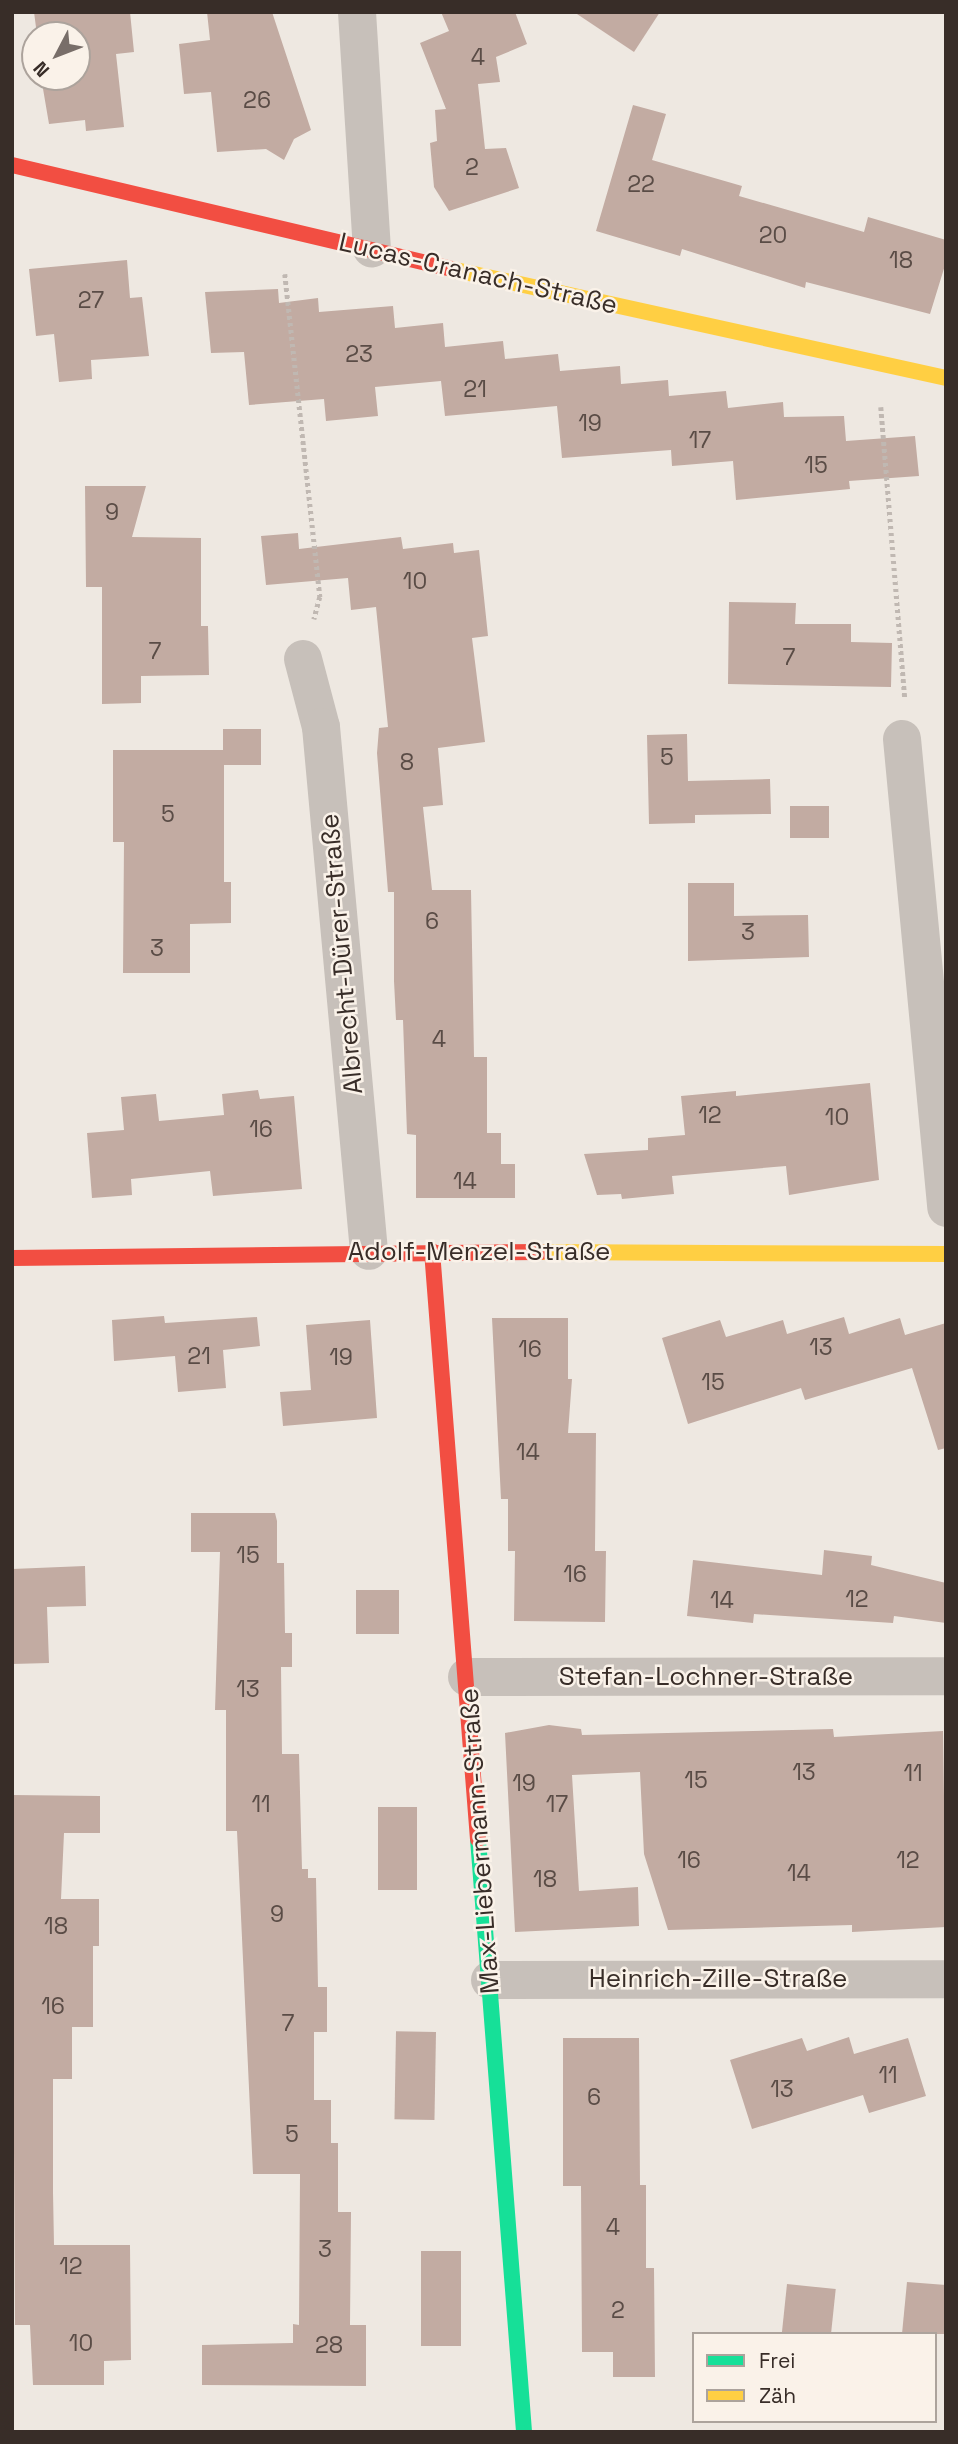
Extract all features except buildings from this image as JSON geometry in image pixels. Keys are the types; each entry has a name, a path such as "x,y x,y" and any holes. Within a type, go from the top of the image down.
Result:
{"street":[{"path":"357,12 372,249"},
{"name":"Lucas-Cranach-Straße","path":"12,165 281,231 372,249 946,379"},
{"name":"Albrecht-Dürer-Straße","path":"303,659 321,727 369,1251"},
{"path":"902,739 946,1208"},
{"name":"Adolf-Menzel-Straße","path":"12,1258 369,1251 946,1254"},
{"name":"Max-Liebermann-Straße","path":"432,1251 524,2432"},
{"name":"Stefan-Lochner-Straße","path":"467,1677 946,1676"},
{"name":"Heinrich-Zille-Straße","path":"490,1980 946,1979"}],"path":[{"path":"281,231 320,597 303,659"},
{"path":"877,364 906,708 902,739"}],"traffic: fast":[{"path":"478,1839 524,2432"}],"traffic: slow":[{"path":"451,269 946,378"},
{"path":"541,1252 946,1254"}],"traffic: jam":[{"path":"12,165 451,269"},
{"path":"432,1251 478,1839"},
{"path":"12,1258 541,1252"}]}
